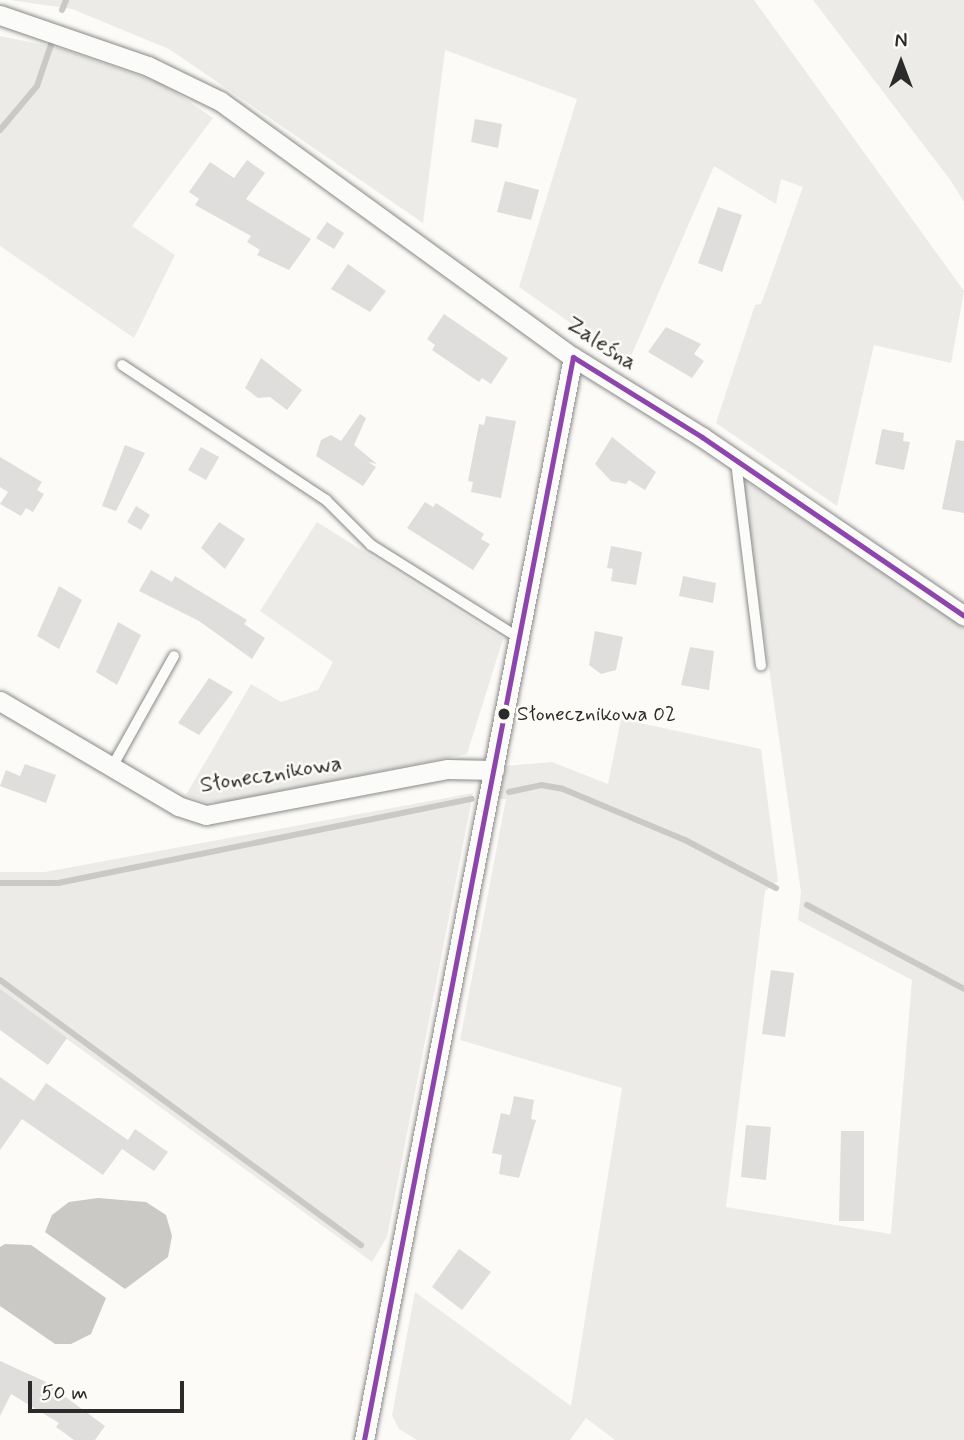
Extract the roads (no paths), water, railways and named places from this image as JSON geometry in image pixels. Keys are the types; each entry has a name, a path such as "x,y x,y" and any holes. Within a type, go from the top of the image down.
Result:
{"street":[{"name":"Zaleśna","path":"0,15 148,66 220,101 573,357 736,462 964,616"},
{"path":"364,1440 573,357"},
{"name":"Słonecznikowa","path":"0,701 178,806 206,815 448,769 494,770"}],"lane":[{"path":"122,365 326,500 371,545 520,639"},
{"path":"736,462 761,665"},
{"path":"112,767 174,656"}],"waterway":[{"path":"62,10 66,0"},
{"path":"0,130 37,86 54,36"},
{"path":"509,792 541,785 563,789 685,840 776,888"},
{"path":"0,883 58,883 472,799"},
{"path":"807,905 964,989"},
{"path":"0,980 361,1245"}],"place":[{"name":"Słonecznikowa 02","path":"504,714"}]}
